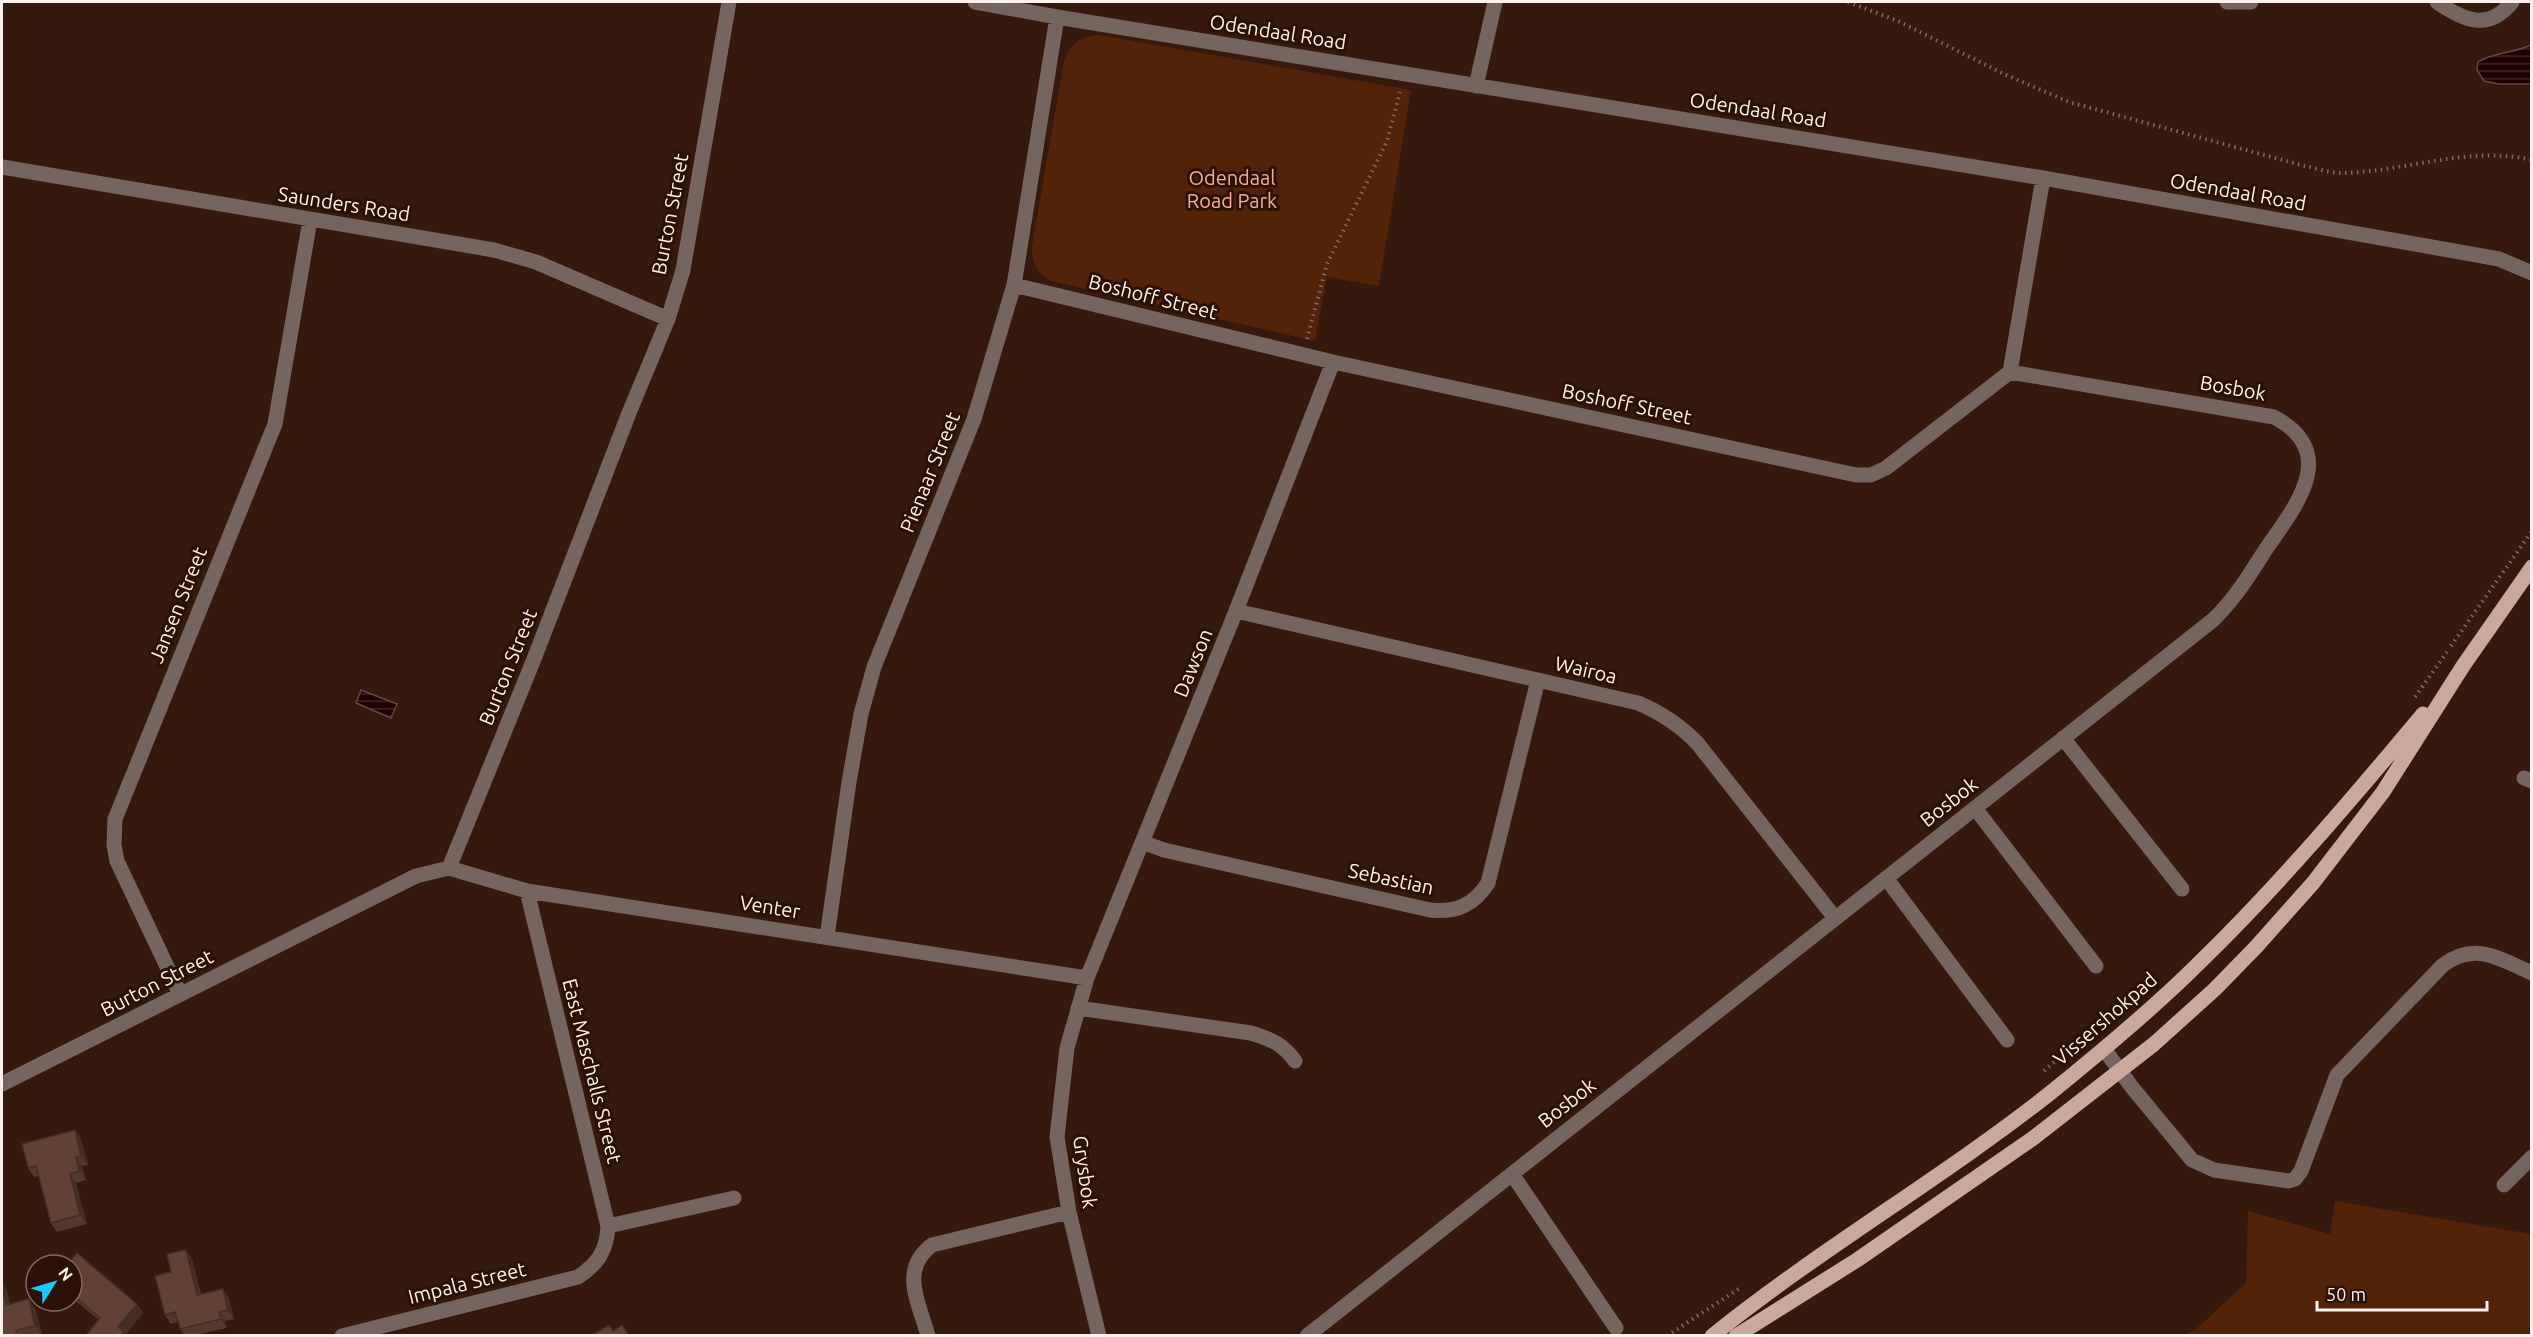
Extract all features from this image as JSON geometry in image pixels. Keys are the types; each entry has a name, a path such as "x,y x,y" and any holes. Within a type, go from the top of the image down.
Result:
{"main road":[{"name":"Vissershokpad","path":"1736,1335 1857,1260 2032,1138 2121,1071 2215,989 2313,883 2383,792 2463,666 2532,567"},
{"name":"Vissershokpad","path":"1712,1335 2047,1095 2200,963 2266,895 2338,815 2463,666"}],"street":[{"name":"Burton Street","path":"2,1084 417,876 449,868 668,319 683,270 729,2"},
{"name":"Odendaal Road","path":"975,2 2043,178 2499,260 2532,273"},
{"path":"1476,86 1495,2"},
{"path":"2227,2 2251,2"},
{"path":"2437,2 2463,18 2482,20 2498,15 2512,2"},
{"name":"Pienaar Street","path":"827,937 855,748 861,714 874,667 974,419 1014,285 1057,17"},
{"name":"Saunders Road","path":"2,167 494,250 536,262 668,319"},
{"path":"2010,372 2043,178"},
{"name":"Jansen Street","path":"180,994 117,861 114,845 116,819 275,424 310,220"},
{"name":"Boshoff Street","path":"1014,285 1333,362 1856,475 1871,475 1886,468 2010,372"},
{"name":"Dawson","path":"1087,978 1236,611 1333,362"},
{"name":"Bosbok","path":"1307,1335 2226,608 2301,498 2309,473 2305,449 2292,429 2274,417 2010,372"},
{"name":"Wairoa","path":"1236,611 1638,704 1664,715 1677,723 1698,744 1835,918"},
{"name":"Sebastian","path":"1142,842 1164,850 1430,910 1456,910 1476,899 1488,883 1538,680"},
{"path":"2063,738 2182,889"},
{"path":"1975,807 2096,966"},
{"name":"Venter","path":"449,868 527,891 1087,978"},
{"path":"1886,878 2007,1040"},
{"name":"East Maschalls Street","path":"527,891 608,1226 604,1251 598,1261"},
{"path":"2104,1048 2187,1154 2199,1164 2229,1173 2289,1181 2295,1179 2301,1171 2337,1075 2443,964 2462,954 2481,953 2532,973"},
{"name":"Grysbok","path":"1087,978 1067,1048 1057,1137 1069,1212 1099,1335"},
{"path":"1078,1008 1251,1033 1280,1044 1295,1061"},
{"path":"2504,1185 2532,1157"},
{"path":"1512,1174 1616,1329"},
{"path":"608,1226 734,1198"},
{"path":"928,1335 913,1280 915,1263 921,1254 932,1245 1069,1212"},
{"name":"Impala Street","path":"342,1335 578,1277 598,1261"}],"path":[{"path":"1848,2 1898,21 2004,74 2069,102 2305,166 2339,173 2375,171 2479,156 2513,156 2532,160"},
{"path":"1303,354 1327,264 1387,141 1404,74"},
{"path":"2413,699 2532,531"},
{"path":"2040,1075 2095,1026 2131,1000"},
{"path":"1667,1335 1743,1286"}],"green space":[{"name":"Odendaal Road Park","path":"1100,35 1411,90 1379,286 1327,277 1315,341 1051,281 1042,275 1034,262 1032,246 1064,61 1073,45 1087,37"},
{"path":"2335,1201 2531,1234 2531,1335 2183,1335 2195,1330 2246,1283 2248,1211 2330,1234"}],"shaded area":[{"path":"2531,45 2531,84 2499,84 2484,81 2477,70 2478,62 2484,59"},
{"path":"361,690 397,704 391,718 356,703"}],"building":[{"path":"75,1130 81,1156 76,1157 79,1171 70,1174 80,1215 51,1223 36,1166 28,1168 22,1144"},
{"path":"186,1250 197,1295 223,1289 228,1310 219,1312 221,1319 180,1329 175,1312 165,1315 155,1276 171,1272 167,1254"},
{"path":"84,1259 137,1304 118,1327 124,1332 121,1335 88,1335 100,1318 84,1304"},
{"path":"2,1285 6,1305 24,1300 24,1313 32,1313 35,1326 16,1330 17,1335 2,1335"},
{"path":"609,1325 613,1331 622,1325 629,1335 592,1335"}]}
